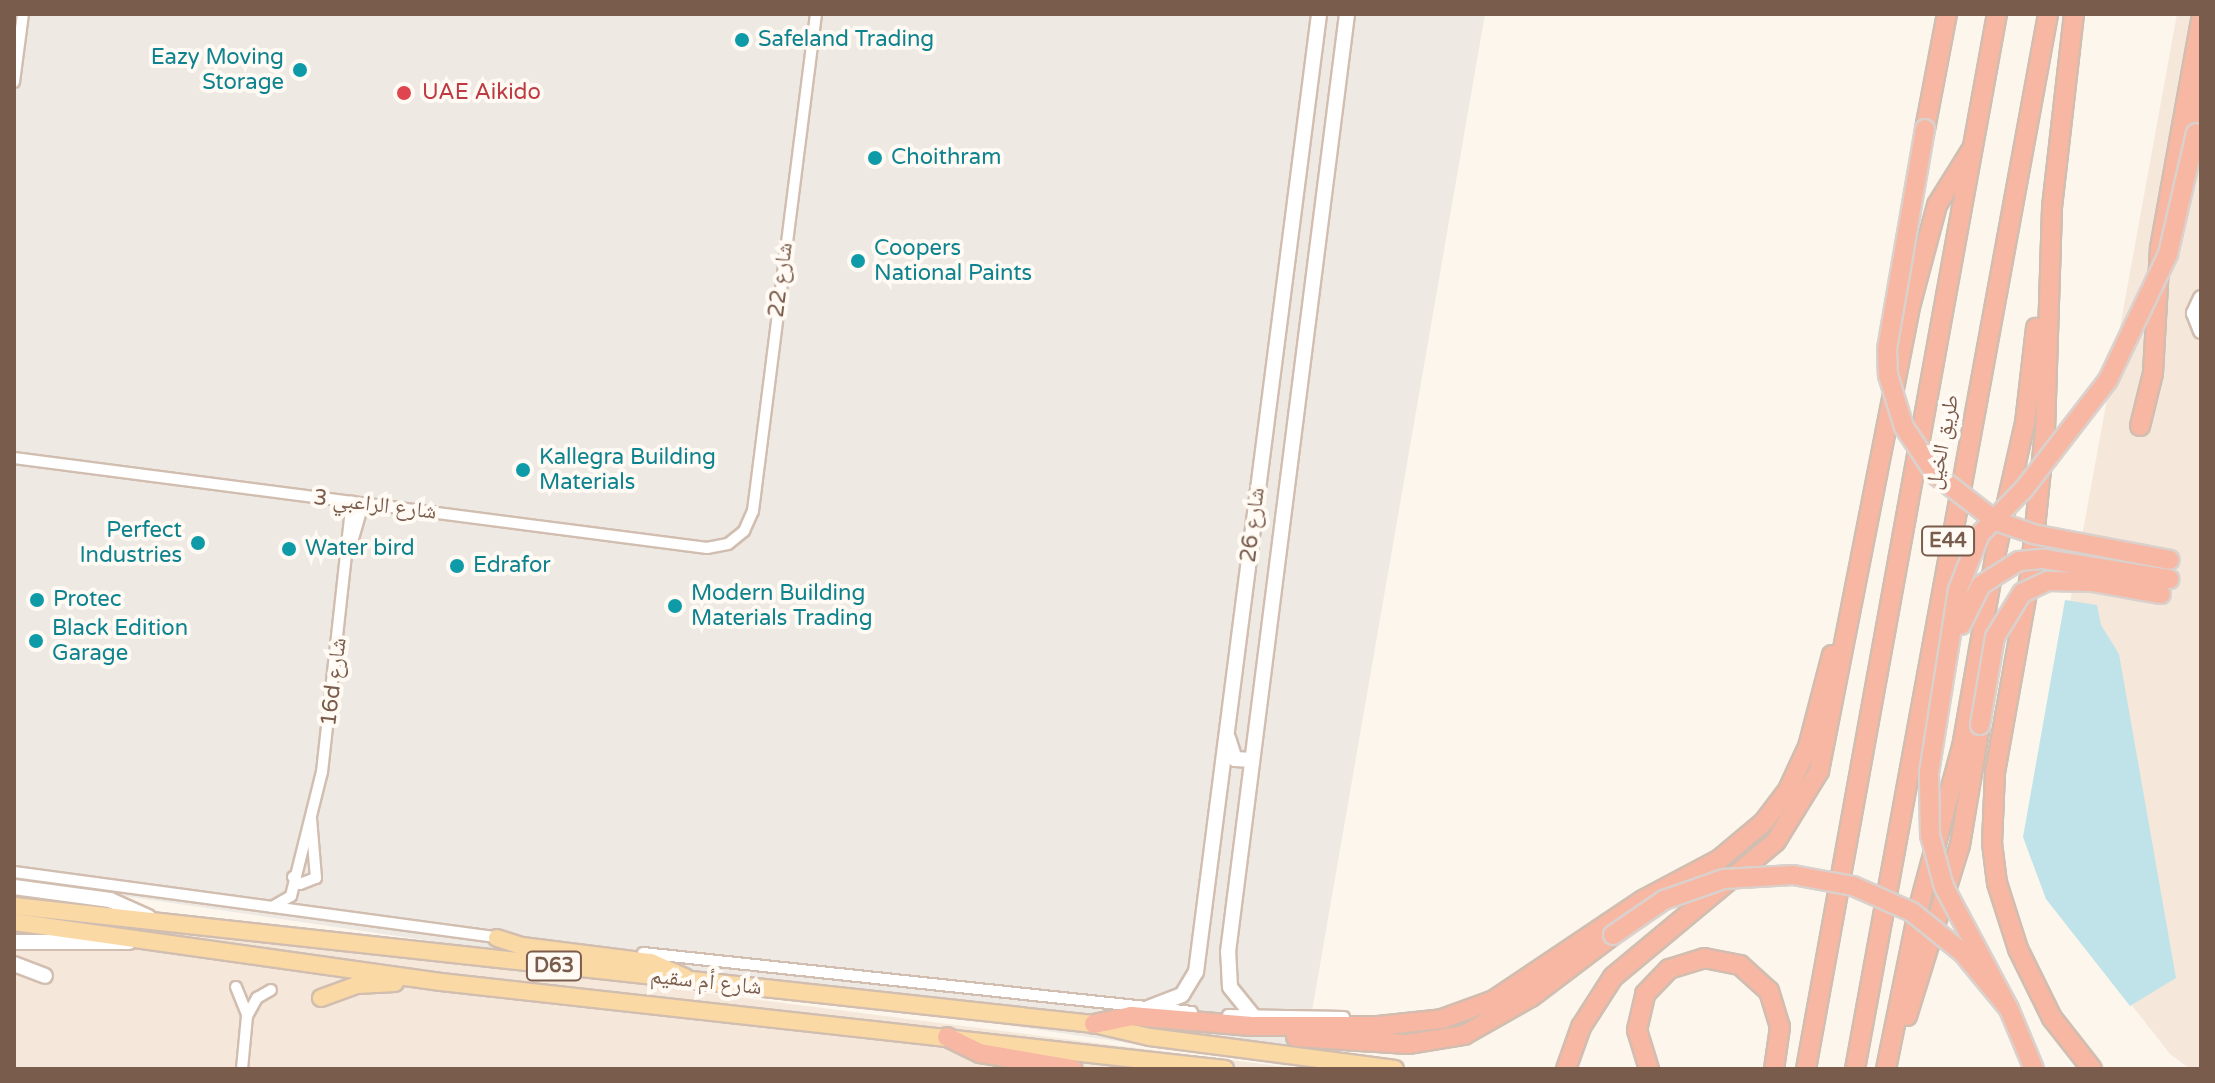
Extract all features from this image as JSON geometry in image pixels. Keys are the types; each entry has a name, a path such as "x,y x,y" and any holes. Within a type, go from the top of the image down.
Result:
{"highway":[{"path":"1947,14 1887,350 1894,402 1917,451 1955,494 2014,528 2170,560"},
{"name":"طريق الخيل","path":"1806,1069 1997,14"},
{"name":"طريق الخيل","path":"1855,1069 2048,14"},
{"path":"2074,14 2054,178 2045,431 2030,576 1999,742 1992,832 2005,909 2042,1001 2092,1069"},
{"path":"2140,426 2154,361 2160,248 2201,21"},
{"path":"2034,1069 2009,1009 1933,857 1928,786 1958,590 1971,551 1992,519 2024,489 2108,380 2168,254 2196,133 2201,90"},
{"path":"1566,1069 1596,1001 1645,946 1758,858 1806,800 1826,750 1846,623 1932,221 1951,175 1972,148"},
{"path":"1886,1069 1919,907 1962,747 1997,547 2025,423 2038,311 2048,293"},
{"path":"1892,1069 1960,845 1997,630 2009,606 2026,589 2048,581 2165,586 2044,559 2011,564 1987,579 1969,603 1942,694"},
{"path":"1099,1025 1131,1016 1285,1027 1409,1024 1465,1013 1506,994 1620,915 1751,835 1798,770 1846,623"},
{"path":"1099,1025 1133,1021 1362,1043 1436,1042 1493,1021 1664,900 1699,885 1759,875 1822,879 1881,897 1922,919 1963,953 2009,1009"},
{"path":"1649,1069 1637,1030 1645,994 1669,969 1704,958 1740,965 1769,991 1780,1027 1774,1069"},
{"path":"947,1037 980,1053 1073,1069"}],"main road":[{"name":"شارع 26","path":"1148,1008 1182,995 1196,972 1319,14"},
{"name":"شارع 26","path":"1254,1017 1232,992 1227,968 1347,14"},
{"path":"2201,298 2194,313 2201,331"},
{"path":"1275,368 1277,396 1299,404"},
{"path":"1227,734 1235,759 1252,760"},
{"path":"14,887 110,900 148,917"},
{"name":"شارع أم سقيم","path":"14,906 148,917 1099,1025 1395,1069"},
{"name":"شارع أم سقيم","path":"14,922 441,982 1225,1069"},
{"path":"497,938 522,946 657,964 693,981"},
{"path":"14,942 98,945 153,940"},
{"path":"14,964 45,976"},
{"path":"321,998 365,984 441,982"}],"street":[{"path":"14,82 23,14"},
{"name":"شارع 22","path":"734,541 753,511 816,14"},
{"name":"شارع الراعبي 3","path":"14,458 707,548 734,541"},
{"name":"16d شارع","path":"270,907 291,896 293,877 322,772 357,503"},
{"name":"16d شارع","path":"293,877 300,884 316,878 310,813"},
{"path":"14,872 497,938 1148,1008 1254,1017 1367,1018 1409,1024"},
{"path":"236,987 247,1016"},
{"path":"242,1069 247,1016 257,998 271,990"}],"shaded area":[{"path":"14,14 1485,14 1307,1040 1292,1039 1287,1066 14,880"},
{"path":"2177,14 2201,14 2201,1069 2190,1069 2170,1054 2046,896 2028,833"},
{"path":"14,905 1301,1069 14,1069"}],"water":[{"path":"2065,600 2097,605 2101,625 2119,654 2176,978 2130,1006 2046,899 2023,837"}],"place":[{"name":"Safeland Trading","path":"742,40"},
{"name":"Eazy Moving Storage","path":"300,70"},
{"name":"UAE Aikido","path":"404,93"},
{"name":"Choithram","path":"875,158"},
{"name":"Coopers National Paints","path":"858,261"},
{"name":"Kallegra Building Materials","path":"523,470"},
{"name":"Perfect Industries","path":"198,543"},
{"name":"Water bird","path":"289,549"},
{"name":"Edrafor","path":"457,566"},
{"name":"Protec","path":"37,600"},
{"name":"Modern Building Materials Trading","path":"675,606"},
{"name":"Black Edition Garage","path":"36,641"}]}
